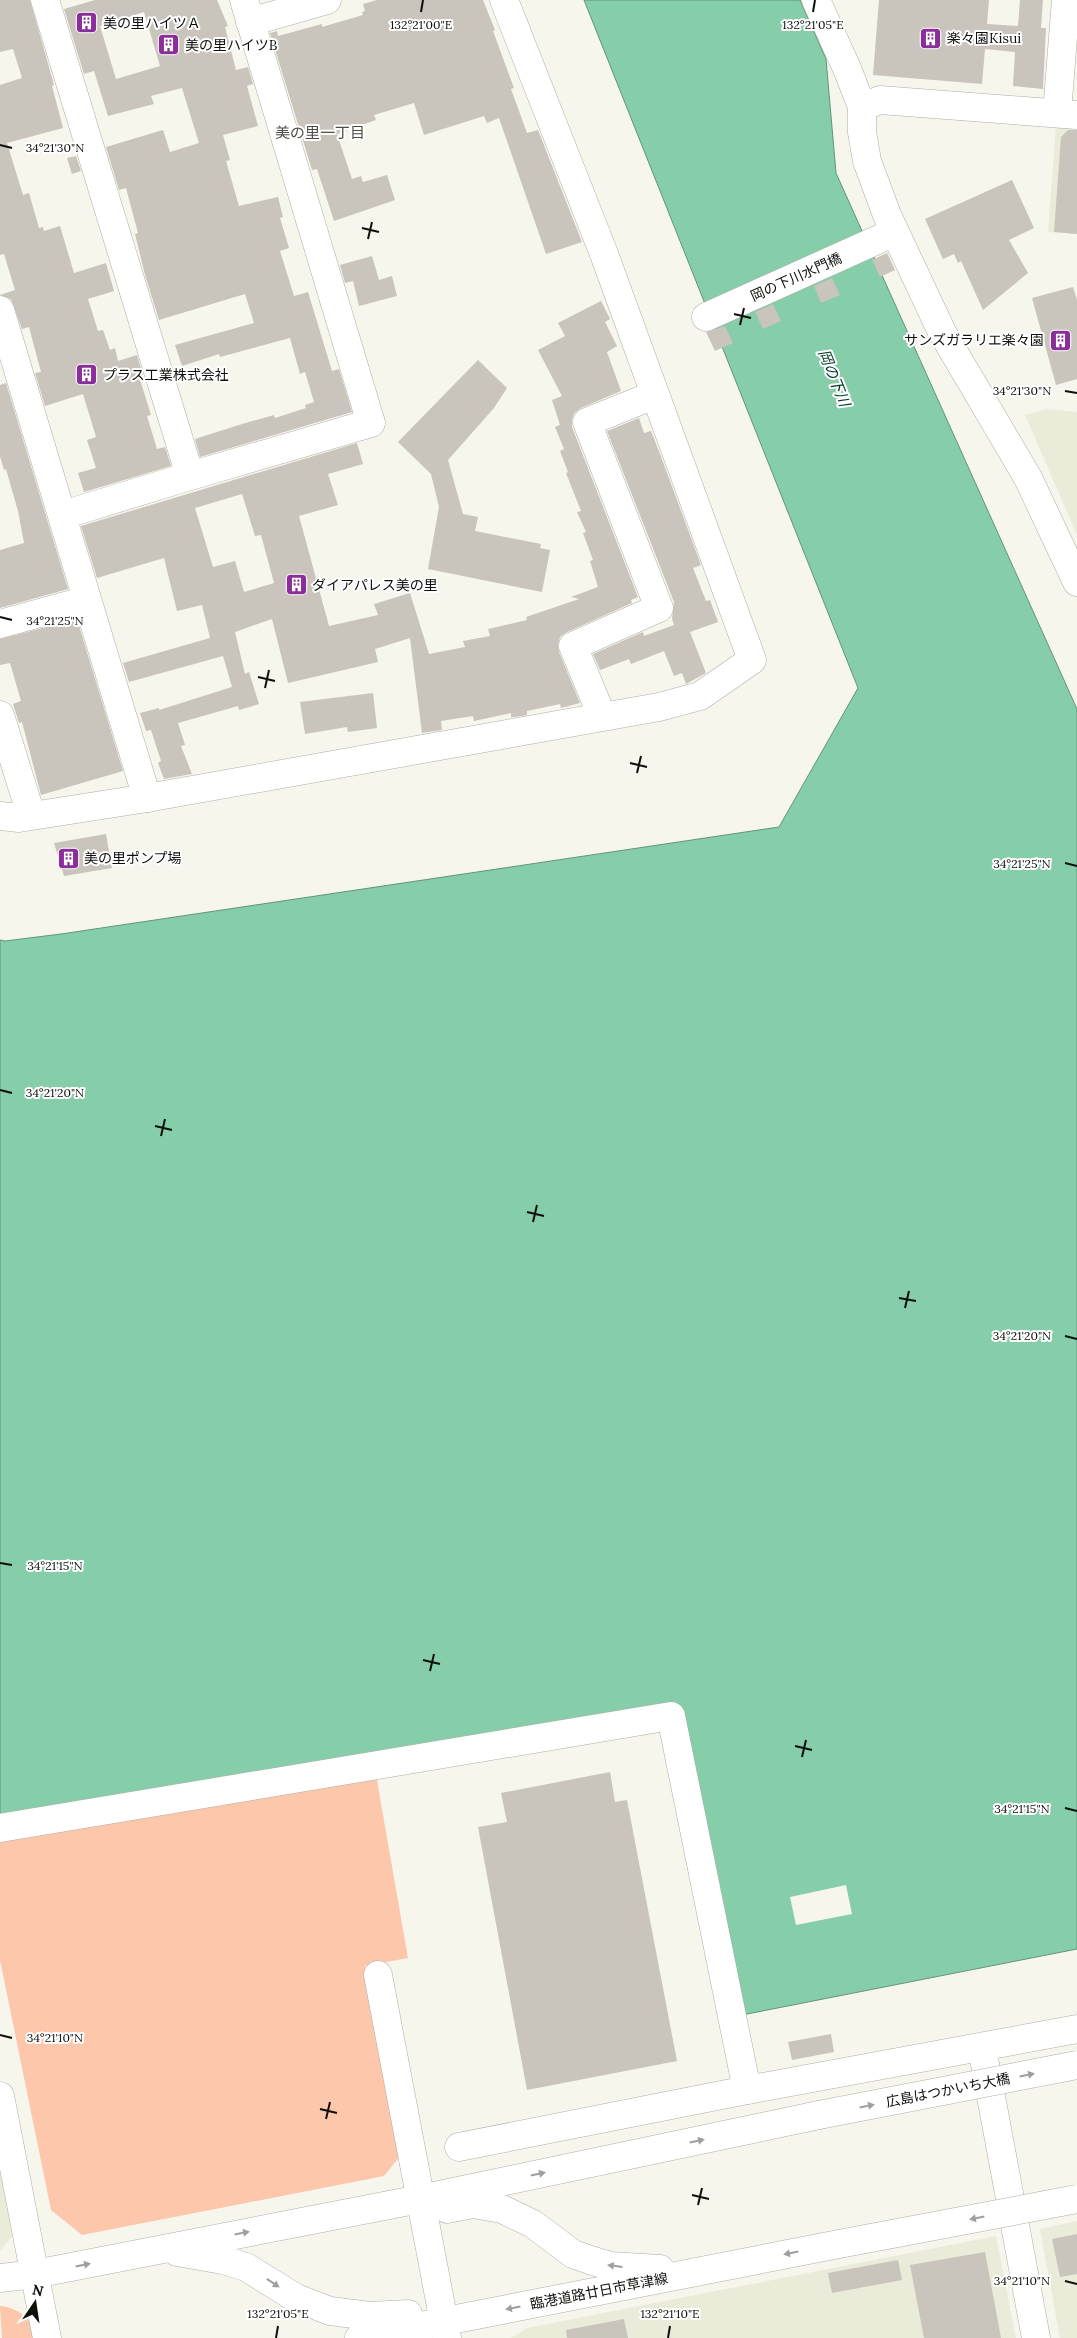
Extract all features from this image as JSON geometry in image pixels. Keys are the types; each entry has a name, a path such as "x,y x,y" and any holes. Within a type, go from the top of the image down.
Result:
{"street":[{"path":"45,0 190,476"},
{"path":"63,515 371,423 247,11 327,0"},
{"path":"0,816 19,818 147,798 659,707 700,696 752,660 604,254 504,0"},
{"path":"816,0 848,70 862,107 862,132 868,161 888,215 942,332 1028,478 1077,582"},
{"path":"862,107 880,100 1067,114 1069,15"},
{"name":"岡の下川水門橋","path":"706,317 886,236"},
{"path":"0,310 147,798"},
{"path":"602,716 573,646 659,608 587,422 654,395"},
{"path":"0,624 87,600"},
{"path":"0,715 32,815"},
{"path":"0,1828 671,1716 747,2090"},
{"path":"378,1975 445,2330"},
{"path":"459,2147 747,2090 1077,2029"},
{"path":"982,2048 1036,2338"},
{"name":"広島はつかいち大橋","path":"0,2278 35,2274 420,2199 819,2115 1077,2065"},
{"path":"0,2096 47,2338"},
{"path":"420,2199 447,2209 473,2204 502,2209 532,2224 559,2245 590,2260 610,2266 698,2272"},
{"name":"臨港道路廿日市草津線","path":"359,2338 445,2330 698,2272 1077,2199"},
{"path":"161,2250 240,2265 256,2271 296,2298 330,2311 370,2316 403,2312 445,2330"}],"shaded area":[{"path":"1056,125 1077,127 1077,234 1048,232"},
{"path":"1047,409 1077,412 1077,535 1025,415"},
{"path":"375,1769 408,1958 365,1966 401,2155 384,2176 82,2235 51,2210 0,1960 0,1833"},
{"path":"0,2166 14,2234 0,2251"},
{"path":"1077,2221 1077,2338 1060,2338 1040,2229"},
{"path":"996,2236 1016,2338 511,2338 527,2328"},
{"path":"0,2306 13,2309 24,2316 32,2326 35,2338 2,2338"}],"water":[{"name":"岡の下川","path":"584,0 800,0 826,59 836,173 1077,709 1077,1949 742,2015 681,1708 0,1824 0,940 61,934 779,827 858,688"}],"pier":[{"path":"846,1885 852,1914 796,1925 790,1897"}],"building":[{"path":"0,0 30,0 54,85 52,86 63,128 7,143 23,195 29,193 39,228 43,227 44,231 60,226 74,273 106,263 114,291 88,299 98,331 103,330 110,350 115,348 118,361 137,355 143,375 139,376 151,415 147,416 157,449 165,447 171,466 84,492 78,473 96,468 87,440 96,437 83,394 45,406 35,373 41,372 29,327 22,329 11,299 0,295 15,290 4,254 0,255 0,85 22,78 13,49 0,52"},
{"path":"95,0 217,0 228,26 225,27 236,70 248,67 253,84 247,86 258,126 223,135 230,160 226,161 239,206 278,197 283,217 280,218 289,248 280,251 294,296 308,292 332,371 339,369 352,412 200,457 195,439 274,415 275,418 306,408 305,405 314,402 305,372 300,374 290,338 220,357 219,354 182,366 175,345 254,323 245,294 159,320 145,275 135,234 138,233 126,188 119,190 106,147 163,130 170,152 199,143 182,88 151,96 154,104 108,116 94,71 84,74 64,9","holes":["144,12 160,66 116,79 100,26"]},
{"path":"377,0 483,0 495,30 493,31 514,88 511,89 527,133 538,130 582,242 546,254 499,118 487,123 484,116 424,135 414,103 374,115 376,120 337,134 352,179 361,176 363,182 387,175 395,200 334,221 317,169 312,170 270,33 277,31 278,36 322,24 322,27 363,15 362,12 365,11 363,4"},
{"name":"楽々園Kisui","path":"879,0 989,0 987,24 1018,26 1020,0 1043,0 1041,28 1046,28 1043,89 1013,86 1015,52 985,49 982,84 873,75"},
{"path":"1068,130 1077,130 1077,234 1054,232 1061,137"},
{"path":"76,156 81,171 72,174 67,158"},
{"path":"1012,180 1034,228 1009,240 1028,273 983,310 961,261 958,263 954,254 943,259 925,219"},
{"path":"887,253 895,270 880,277 872,260"},
{"path":"372,256 379,280 392,276 397,296 359,306 353,281 345,283 340,265"},
{"path":"832,278 840,295 821,303 814,286"},
{"name":"サンズガラリエ楽々園","path":"1073,287 1077,300 1077,379 1056,385 1032,298"},
{"path":"601,301 610,319 605,322 617,346 607,352 621,391 581,408 574,413 572,427 638,597 631,600 632,603 567,632 560,637 559,652 580,703 561,708 560,704 527,711 527,715 515,717 511,717 511,713 474,721 473,716 441,721 442,730 422,733 410,638 375,649 378,662 288,683 272,619 235,632 245,674 249,672 259,704 239,710 238,706 178,723 185,745 181,746 192,774 164,779 158,763 161,761 151,730 146,731 140,713 159,708 159,710 232,687 223,656 129,682 123,663 210,638 202,605 177,611 164,558 97,578 81,526 357,443 363,464 328,474 338,505 299,516 329,626 378,615 374,604 410,593 429,654 465,647 463,641 490,636 488,629 527,620 526,617 579,599 571,597 598,587 590,561 593,560 583,533 586,532 577,512 581,511 566,473 568,472 560,451 564,449 555,427 560,425 552,400 562,396 538,350 565,336 558,323","holes":["242,494 255,536 261,535 274,583 244,592 235,561 213,567 195,508"]},
{"path":"773,304 781,321 763,329 755,312"},
{"path":"725,326 733,343 715,351 706,332"},
{"path":"478,360 507,388 494,408 448,460 463,514 478,517 475,531 541,544 540,548 550,550 542,592 428,569 439,507 431,474 398,442"},
{"path":"6,383 68,589 0,608 0,550 24,543 18,511 6,469 4,470 0,456 0,385"},
{"path":"639,418 644,433 651,431 660,454 701,565 693,568 706,601 710,600 718,622 690,632 706,673 686,684 682,673 674,676 664,651 631,664 629,659 600,670 593,654 643,632 644,636 674,625 672,619 674,602 607,431"},
{"path":"77,619 123,771 41,795 22,722 19,723 13,704 21,701 10,663 0,665 0,639"},
{"path":"373,693 377,728 348,732 347,727 305,734 300,702"},
{"name":"美の里ポンプ場","path":"106,834 112,868 64,876 54,843"},
{"path":"610,1772 615,1802 627,1800 677,2061 527,2090 478,1827 507,1822 501,1793"},
{"path":"831,2034 834,2052 792,2060 788,2042"},
{"path":"1077,2234 1077,2274 1060,2277 1052,2239"},
{"path":"985,2252 1001,2338 924,2338 910,2265"},
{"path":"898,2260 902,2280 832,2293 828,2273"},
{"path":"624,2319 628,2338 567,2338 566,2330"}],"place":[{"name":"美の里ハイツＡ","path":"87,23"},
{"name":"楽々園Kisui","path":"931,38"},
{"name":"美の里ハイツB","path":"169,45"},
{"name":"サンズガラリエ楽々園","path":"1060,340"},
{"name":"プラス工業株式会社","path":"87,375"},
{"name":"ダイアパレス美の里","path":"296,585"},
{"name":"美の里ポンプ場","path":"68,858"}],"district":[{"name":"美の里一丁目","path":"320,133"}]}
